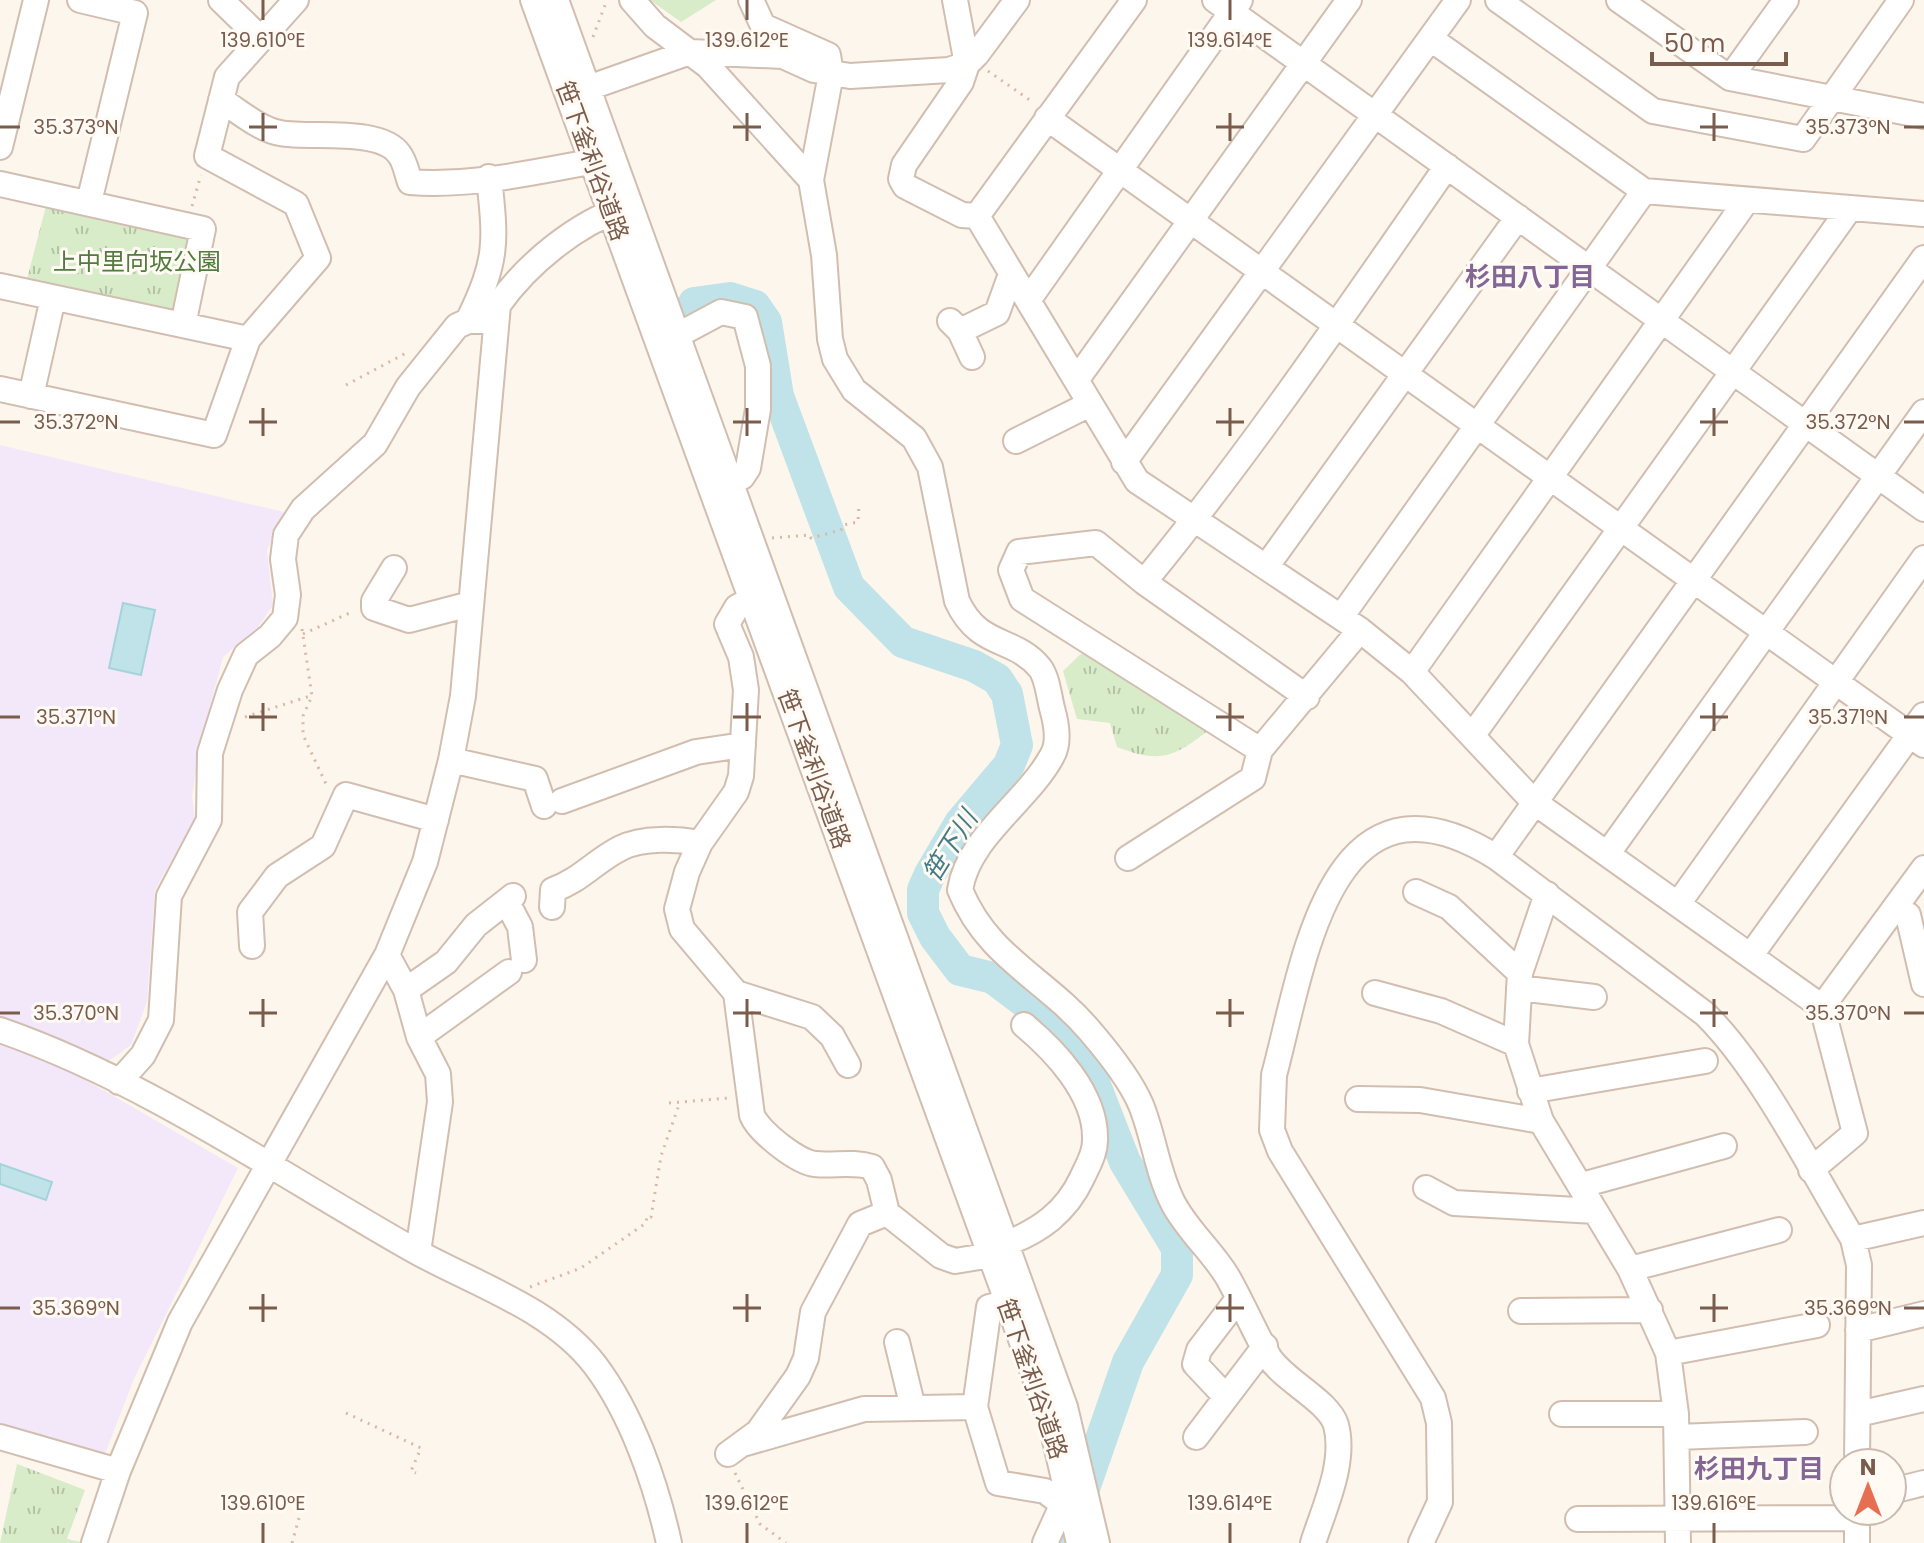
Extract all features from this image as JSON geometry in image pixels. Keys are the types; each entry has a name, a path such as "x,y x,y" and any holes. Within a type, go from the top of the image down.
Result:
{"street":[{"path":"0,147 36,0"},
{"path":"80,0 135,13 89,202"},
{"path":"221,0 261,39"},
{"path":"0,389 214,435 248,339 318,258 296,204 207,156 227,77 296,0"},
{"name":"笹下釜利谷道路","path":"533,0 578,92 603,159 998,1249 1050,1419 1065,1497 1085,1541"},
{"name":"笹下釜利谷道路","path":"556,0 578,92"},
{"path":"632,0 655,26 708,66 811,180"},
{"path":"751,0 763,26 828,55 831,74 811,180 824,255 830,339 835,359 854,390 902,427 921,447 930,467 957,601 964,616 988,639 1025,655 1041,670 1056,722 1055,751 1043,772 969,861 960,890 972,919 982,932 1012,962 1068,1007 1107,1052 1140,1103 1173,1204 1225,1274 1269,1357 1293,1384 1333,1416 1337,1429 1335,1476 1313,1543"},
{"path":"955,0 969,62"},
{"path":"977,216 962,215 905,186 901,179 904,165 961,82 969,62 1017,0"},
{"path":"977,216 1134,0"},
{"path":"1077,379 1349,0"},
{"path":"1124,462 1264,273 1458,0"},
{"path":"1498,0 1653,111 1803,139 1901,0"},
{"path":"1619,0 1730,78 1924,116"},
{"path":"1730,78 1782,1"},
{"path":"1029,299 1122,168 1229,4 1303,63 1924,509"},
{"path":"1431,39 1644,191 1924,214"},
{"path":"578,92 690,52 783,56 831,74 850,76 949,70 969,62"},
{"path":"221,100 275,132 384,142 400,155 410,182 442,184 565,169 603,159"},
{"path":"1049,116 1835,683 1919,732 1751,955"},
{"path":"1144,582 1195,520 1337,326 1447,166"},
{"path":"468,321 487,282 495,254 489,177"},
{"path":"0,184 203,229 183,325"},
{"path":"1128,858 1253,778 1260,750 1307,697 1477,427 1644,191"},
{"path":"1412,672 1747,200"},
{"path":"1472,736 1850,208"},
{"path":"94,1543 118,1471 180,1322 387,955 425,862 451,760 463,696 498,305 520,275 620,209"},
{"name":"笹下釜利谷道路","path":"620,209 678,335 730,482 761,594"},
{"path":"977,216 1077,379 1088,405 1137,481 1351,623 1412,672 1534,802 1822,1007 1855,1133 1811,1170"},
{"path":"1266,567 1518,217"},
{"path":"1496,857 1924,258"},
{"path":"972,357 955,326 997,313 1011,274"},
{"path":"0,286 248,339"},
{"path":"31,396 53,298"},
{"path":"678,335 721,312 745,317 758,366 758,409 748,468 742,477 730,482"},
{"path":"119,1082 143,1055 161,1020 169,896 209,820 210,753 215,736 246,655 270,636 285,618 287,603 283,559 286,535 303,509 375,444 408,387 457,326 468,321 495,321"},
{"path":"1016,441 1088,405"},
{"path":"1608,853 1924,412"},
{"path":"1260,750 1022,599 1011,570 1019,552 1096,543 1144,582 1307,697"},
{"path":"1678,904 1924,558"},
{"path":"394,568 370,597 409,620 470,604"},
{"path":"761,594 737,607 727,624 741,657 746,690 736,792 700,843 683,882 677,909 682,929 736,993 812,1017 832,1036 848,1065"},
{"path":"451,760 535,779 553,804 696,752 743,745"},
{"path":"252,946 250,912 277,876 323,846 346,795 436,820"},
{"path":"1421,1543 1440,1502 1439,1423 1433,1398 1291,1173 1272,1130 1270,1107 1274,1075 1327,891 1352,857 1370,843 1415,829 1464,837 1496,857 1705,1014 1723,1032 1853,1239 1859,1265 1857,1447"},
{"path":"552,907 553,890 580,880 586,871 622,847 674,838 700,843"},
{"path":"1822,1007 1909,912 1924,868"},
{"path":"1416,892 1449,907 1520,980 1585,1001"},
{"path":"1547,894 1520,980 1516,1044 1541,1121 1630,1269 1668,1353 1676,1426 1678,1531"},
{"path":"406,990 446,962 476,925 510,899 520,927 516,966 419,1037"},
{"path":"1909,912 1924,984"},
{"path":"387,955 406,990 419,1037 438,1074 440,1102 418,1252"},
{"path":"736,993 749,1096 758,1129 811,1164 860,1164 872,1167 879,1180 887,1213 941,1256 955,1261 998,1249 1057,1216 1075,1194 1094,1151 1096,1134 1084,1100 1067,1068 1024,1025"},
{"path":"1375,993 1441,1011 1516,1044"},
{"path":"0,1030 66,1053 418,1252 551,1323 594,1364 621,1407 658,1499 669,1543"},
{"path":"1530,1091 1672,1075 1705,1061"},
{"path":"1358,1099 1420,1100 1541,1121"},
{"path":"1582,1185 1724,1146"},
{"path":"1426,1188 1454,1203 1595,1211"},
{"path":"734,1449 758,1432 798,1376 810,1343 813,1312 860,1224 887,1213"},
{"path":"1853,1239 1924,1223"},
{"path":"1630,1269 1770,1237"},
{"path":"1226,1397 1195,1364 1199,1350 1238,1299"},
{"path":"1015,1300 989,1307 975,1407 998,1483 1065,1497 1045,1543"},
{"name":"笹下釜利谷道路","path":"1015,1300 1065,1407 1091,1507 1085,1541"},
{"path":"1521,1311 1650,1310"},
{"path":"1858,1330 1924,1314"},
{"path":"1668,1353 1817,1325"},
{"path":"897,1342 913,1408"},
{"path":"1196,1437 1265,1346"},
{"path":"1858,1414 1924,1399"},
{"path":"734,1449 864,1409 975,1407"},
{"path":"1562,1414 1676,1426 1805,1432"},
{"path":"0,1437 118,1471"},
{"path":"1578,1519 1678,1531 1828,1517"}],"path":[{"path":"596,49 593,29 607,0"},
{"path":"969,62 1049,116"},
{"path":"187,225 207,156"},
{"path":"346,385 415,348"},
{"path":"764,539 817,537 841,530 843,525 858,522 859,504"},
{"path":"303,634 370,597"},
{"path":"287,603 298,611 312,696 303,716 303,735 339,811"},
{"path":"215,736 237,719 312,696"},
{"path":"669,1103 749,1096"},
{"path":"527,1289 543,1280 581,1268 646,1223 647,1216 651,1217 661,1156 680,1102"},
{"path":"346,1413 421,1448 411,1471 416,1473"},
{"path":"734,1449 742,1494 760,1524 786,1543"},
{"path":"292,1543 299,1518"}],"shaded area":[{"path":"0,445 284,512 267,550 273,605 258,627 223,657 201,740 192,796 195,818 155,890 147,1002 131,1045 109,1061 0,1019"},
{"path":"0,1045 65,1068 238,1168 134,1379 103,1459 0,1429"}],"green space":[{"path":"650,0 716,0 681,22"},
{"name":"上中里向坂公園","path":"47,202 193,231 178,313 27,279"},
{"path":"1087,648 1209,730 1176,752 1166,755 1145,755 1117,747 1110,723 1077,719 1063,671"},
{"path":"17,1464 85,1490 67,1539 86,1543 0,1543"}],"water":[{"path":"123,603 155,610 141,675 109,668"},
{"path":"0,1164 52,1182 46,1200 0,1184"}],"waterway":[{"name":"笹下川","path":"694,303 730,298 755,306 766,322 778,396 849,587 903,642 974,666 997,679 1007,694 1017,745 1009,765 960,823 930,874 923,890 923,913 935,937 960,970 993,978 1030,1006 1078,1055 1093,1080 1125,1162 1177,1248 1177,1275 1128,1362 1065,1543"}],"district":[{"name":"杉田八丁目","path":"1530,277"},
{"name":"杉田九丁目","path":"1759,1469"}]}
